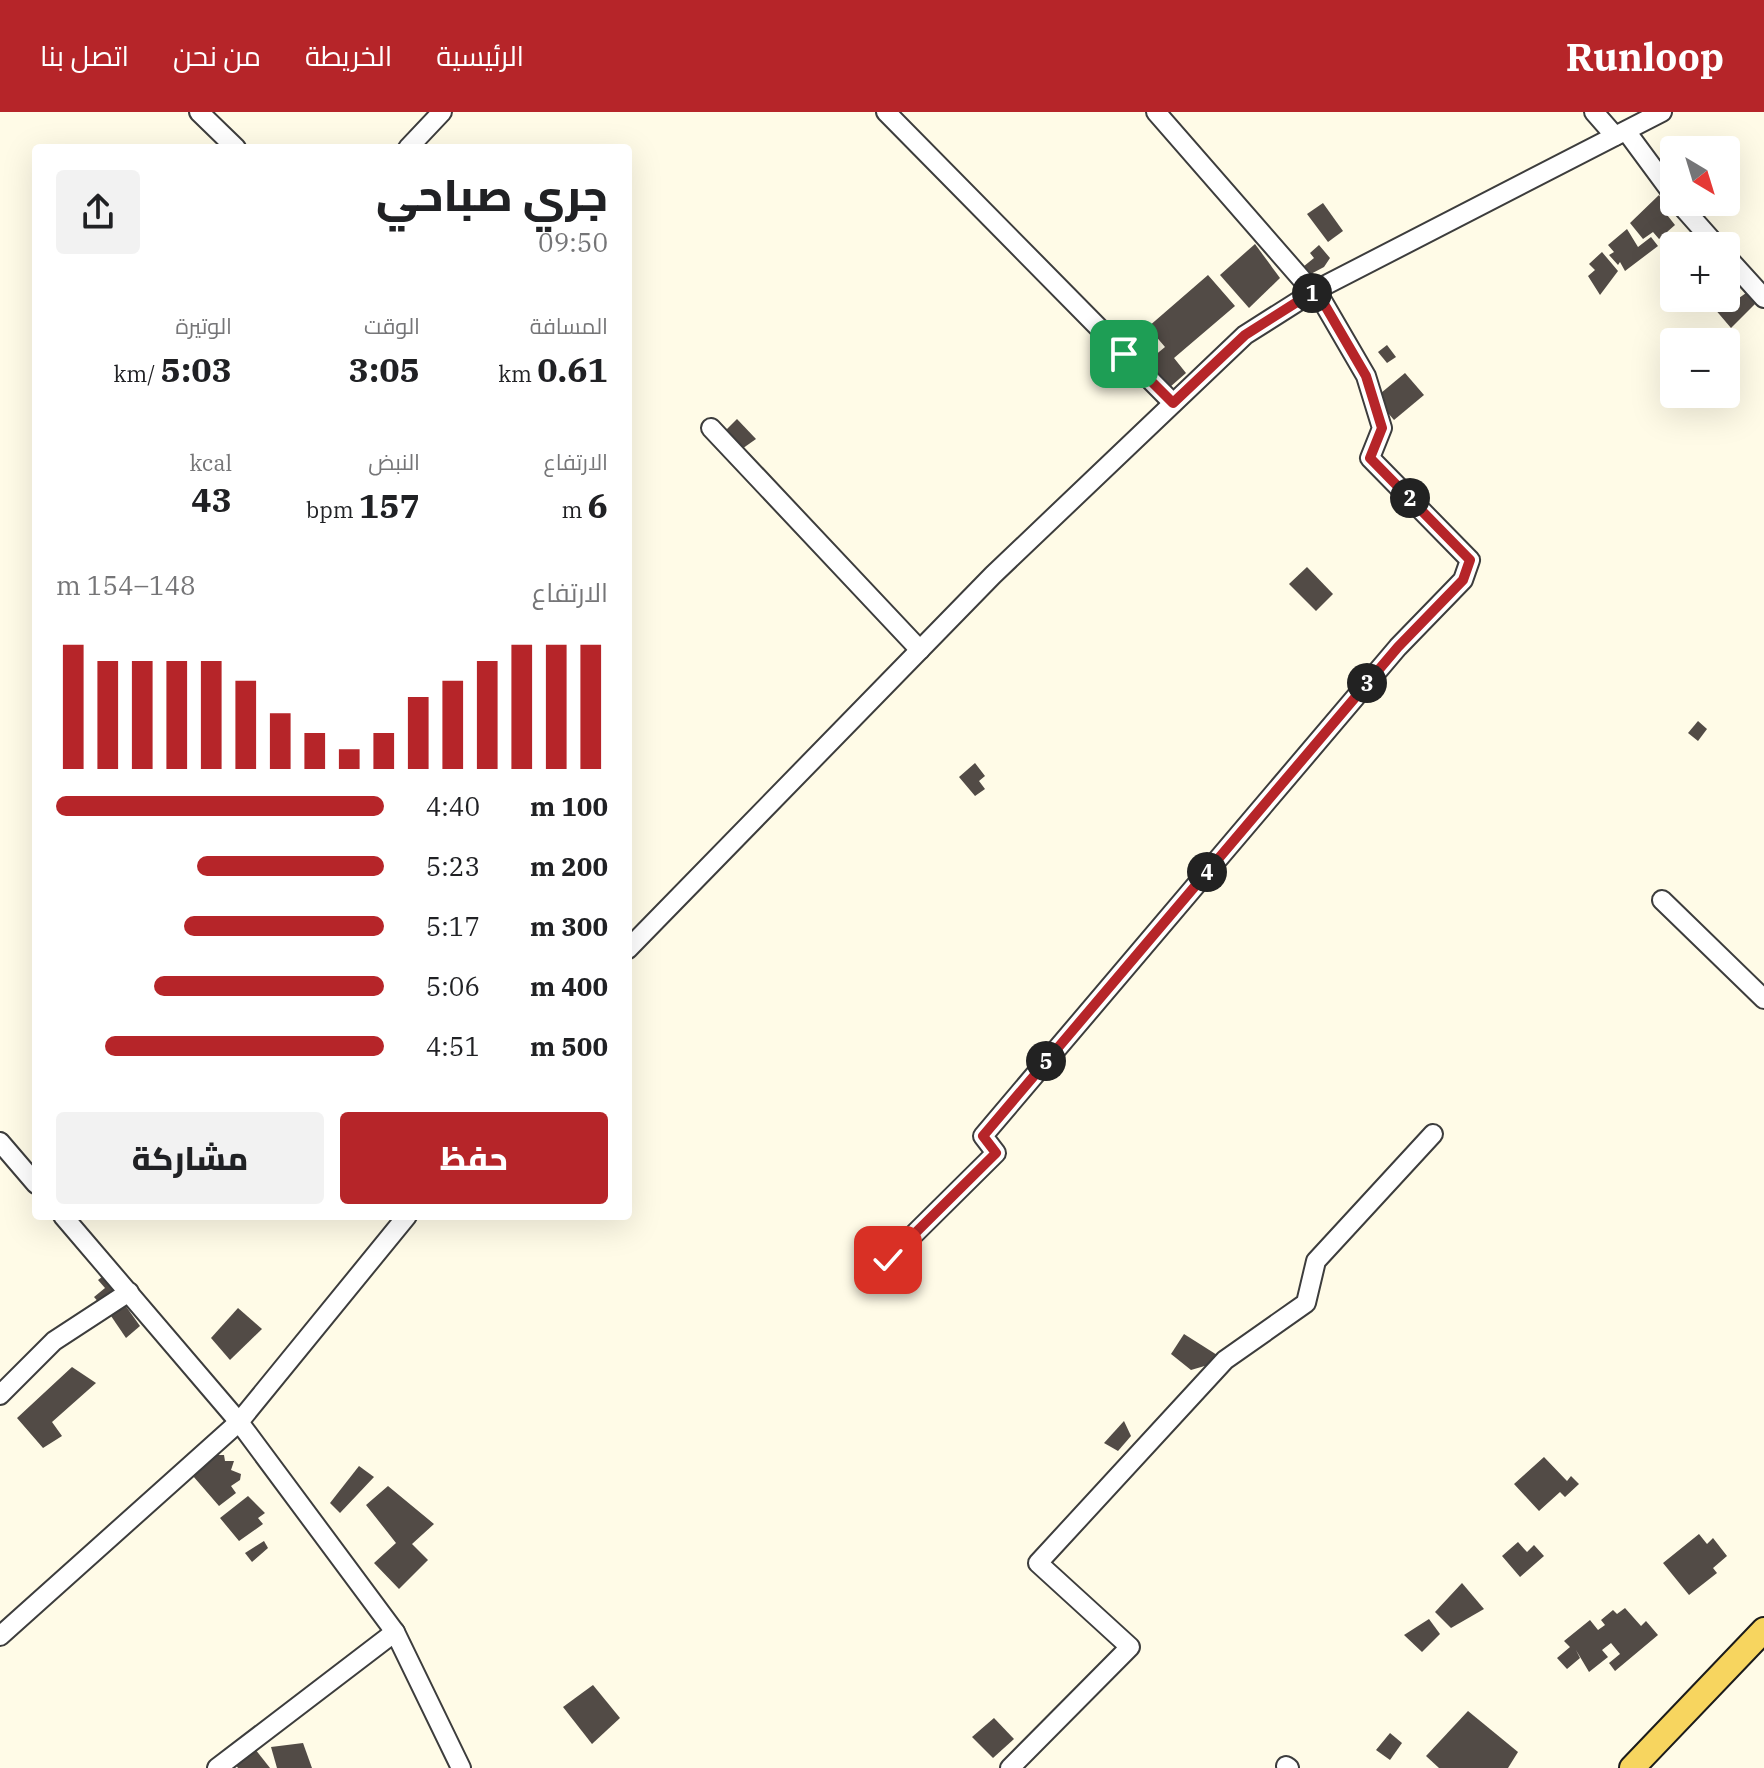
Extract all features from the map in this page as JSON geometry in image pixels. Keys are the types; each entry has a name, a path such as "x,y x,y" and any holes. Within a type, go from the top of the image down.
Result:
{"main road":[{"path":"1632,1768 1764,1630"}],"street":[{"path":"199,112 232,144"},
{"path":"412,144 442,112"},
{"path":"886,112 1173,403"},
{"path":"889,1264 888,1260 996,1153 983,1136 1398,647 1463,580 1470,560 1370,458 1382,428 1366,376 1314,291 1156,112"},
{"path":"1594,112 1621,134 1660,180"},
{"path":"632,945 993,575 1245,335 1314,291 1662,112"},
{"path":"1690,216 1705,232"},
{"path":"1740,271 1764,298"},
{"path":"711,428 920,650"},
{"path":"1662,900 1764,999"},
{"path":"1010,1768 1130,1647 1038,1563 1225,1360 1306,1303 1316,1261 1433,1134"},
{"path":"0,1142 32,1179"},
{"path":"66,1220 239,1422 395,1632 461,1768"},
{"path":"0,1636 239,1422 404,1220"},
{"path":"0,1395 54,1341 129,1292"},
{"path":"217,1768 395,1632"}],"building":[{"path":"1659,195 1660,216 1668,216 1675,225 1667,232 1660,232 1659,239 1653,232 1643,239 1630,223"},
{"path":"1323,203 1343,231 1328,242 1307,214"},
{"path":"1627,229 1638,247 1651,237 1658,246 1625,271 1620,262 1618,265 1609,255 1614,252 1608,245"},
{"path":"1255,244 1280,278 1249,308 1220,275"},
{"path":"1319,245 1330,258 1324,267 1307,276 1298,271 1314,258 1310,253"},
{"path":"1602,252 1618,271 1600,295 1588,276 1595,270 1589,264"},
{"path":"1208,275 1235,306 1174,358 1186,373 1170,387 1165,380 1159,385 1142,366 1165,347 1148,327"},
{"path":"1746,293 1755,304 1731,328 1717,312 1740,312 1740,297"},
{"path":"1387,345 1396,357 1387,363 1378,352"},
{"path":"1405,373 1424,395 1394,420 1375,398"},
{"path":"737,419 756,439 739,451 722,434"},
{"path":"1307,567 1333,594 1316,611 1289,584"},
{"path":"1698,721 1707,729 1698,741 1688,733"},
{"path":"975,763 985,776 979,781 985,789 975,796 959,777"},
{"path":"107,1273 121,1290 101,1305 94,1297 105,1288 98,1280"},
{"path":"125,1305 140,1326 126,1338 111,1316"},
{"path":"238,1308 262,1329 230,1360 211,1338"},
{"path":"1184,1334 1225,1360 1191,1370 1171,1354"},
{"path":"72,1367 96,1383 52,1422 62,1436 43,1448 17,1418"},
{"path":"1124,1421 1131,1436 1118,1451 1104,1443"},
{"path":"217,1455 224,1455 225,1461 234,1461 231,1470 241,1474 240,1480 231,1486 236,1493 219,1506 193,1476"},
{"path":"1544,1457 1567,1481 1571,1476 1579,1484 1565,1497 1560,1492 1539,1511 1514,1484"},
{"path":"359,1466 374,1477 340,1513 330,1503"},
{"path":"388,1486 434,1524 412,1544 428,1560 399,1589 374,1563 396,1543 366,1505"},
{"path":"248,1496 265,1513 258,1518 263,1524 239,1541 220,1518"},
{"path":"1699,1534 1707,1544 1713,1538 1727,1556 1713,1568 1717,1573 1689,1595 1663,1563"},
{"path":"264,1541 268,1548 252,1562 245,1553"},
{"path":"1518,1542 1527,1552 1534,1545 1544,1556 1520,1577 1502,1556"},
{"path":"1462,1583 1484,1609 1451,1628 1435,1612"},
{"path":"1625,1608 1641,1626 1646,1621 1658,1635 1615,1671 1609,1663 1620,1654 1611,1643 1602,1650 1608,1657 1589,1672 1576,1650 1580,1658 1567,1669 1557,1658 1570,1647 1564,1641 1590,1620 1598,1630 1605,1625 1601,1620 1613,1610 1617,1614"},
{"path":"1429,1619 1440,1634 1422,1652 1404,1635"},
{"path":"593,1685 620,1718 592,1744 563,1707"},
{"path":"1468,1711 1518,1752 1508,1768 1439,1768 1426,1756"},
{"path":"994,1718 1014,1739 993,1758 972,1737"},
{"path":"1390,1733 1402,1743 1390,1760 1376,1750"},
{"path":"303,1743 312,1768 277,1768 271,1747"},
{"path":"255,1749 270,1768 238,1768 235,1764"}],"route":[{"path":"888,1260 996,1153 983,1136 1398,647 1463,580 1470,560 1370,458 1382,428 1366,376 1316,290 1245,335 1173,403 1124,354"}]}
